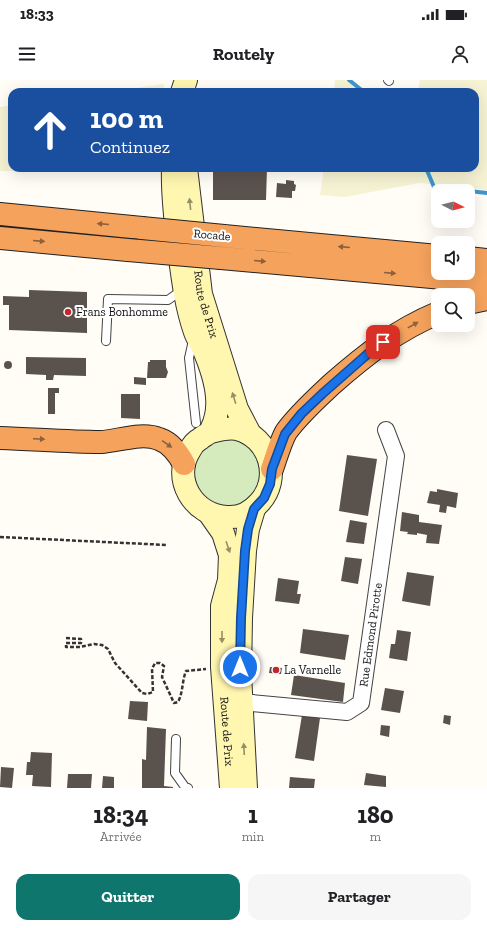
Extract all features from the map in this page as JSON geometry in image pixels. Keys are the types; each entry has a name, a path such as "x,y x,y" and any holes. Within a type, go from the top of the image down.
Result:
{"highway":[{"name":"Rocade","path":"0,214 431,255"},
{"path":"0,238 487,282"},
{"path":"475,259 487,260"},
{"path":"475,302 487,299"},
{"path":"272,469 285,434 302,413 371,351 396,334 431,316"},
{"path":"0,438 101,442 136,437 157,438 168,443 178,453 184,464"}],"main road":[{"name":"Route de Prix","path":"173,172 172,191 187,306 202,326 237,409 250,434 260,443 268,455 272,469 270,484 264,498 254,509 244,514 232,517 220,517 200,508 187,492 184,478 184,464 189,450 198,439 203,427 216,416 217,397 212,372 203,348 202,326 201,294 186,172"},
{"name":"Route de Prix","path":"203,427 237,429 250,434"},
{"name":"Route de Prix","path":"231,788 234,701 240,674 241,618 245,551 248,529 254,509"},
{"name":"Route de Prix","path":"209,513 223,533 230,555 229,580 222,606 222,667 234,701 246,788"}],"street":[{"name":"Rue Edmond Pirotte","path":"234,701 347,712 361,703 396,456 386,430"}],"lane":[{"path":"106,341 108,299 168,300 184,288"},
{"path":"176,739 175,773 185,787 188,788"}],"path":[{"path":"0,537 167,545"},
{"path":"66,638 81,639 81,644 66,643 66,647 80,647 94,644 102,645 108,649 115,663 142,693 147,694 153,692 152,669 155,663 160,663 164,666 162,677 174,703 178,702 181,697 183,678 186,671 222,667"}],"shaded area":[{"path":"335,80 347,80 357,88 334,88"},
{"path":"420,80 487,80 487,190 475,189 475,184 419,183 345,197 320,195 323,172 479,172 479,88 419,88"},
{"path":"164,84 164,88 135,88"},
{"path":"8,106 8,171 0,171 0,107"}],"green space":[{"path":"227,438 246,444 256,454 262,473 256,492 246,502 227,508 208,502 198,492 192,473 198,454 208,444"}],"building":[{"path":"213,172 267,172 266,200 213,200"},
{"path":"286,180 294,181 294,184 296,185 295,191 292,191 292,198 276,197 277,183 286,184"},
{"path":"29,290 87,292 87,333 9,330 9,305 3,305 3,296 29,297"},
{"path":"26,357 86,358 86,376 54,375 53,380 46,380 46,375 26,374"},
{"path":"150,360 166,360 168,372 166,378 147,378 148,362 150,362"},
{"path":"8,361 11,362 11,368 8,369 5,368 4,365 5,362"},
{"path":"134,377 146,378 146,385 134,384"},
{"path":"48,388 59,388 59,393 55,393 55,414 48,414"},
{"path":"121,394 140,394 140,419 121,418"},
{"path":"347,455 377,459 368,516 339,511"},
{"path":"437,489 458,493 456,508 447,506 446,513 439,512 440,505 427,503 430,491 437,492"},
{"path":"402,512 419,515 419,522 442,525 439,544 426,543 427,535 417,533 417,535 407,534 408,532 400,531"},
{"path":"350,520 367,523 364,544 346,542"},
{"path":"345,557 362,559 358,584 341,581"},
{"path":"407,572 434,576 430,606 402,601"},
{"path":"278,578 299,581 297,594 301,594 299,604 275,601"},
{"path":"303,629 349,635 345,660 300,653"},
{"path":"397,630 411,632 407,661 389,658 391,644 395,644"},
{"name":"La Varnelle","path":"270,667 282,668 281,674 269,673"},
{"path":"294,675 345,683 343,702 291,695"},
{"path":"385,688 404,691 400,713 381,710"},
{"path":"130,701 148,702 147,721 128,719"},
{"path":"302,715 320,718 314,761 295,758"},
{"path":"444,715 451,716 450,725 443,723"},
{"path":"381,725 390,726 389,737 380,735"},
{"path":"147,727 166,729 164,786 173,788 142,788 142,759 146,760"},
{"path":"31,752 52,753 51,787 32,786 33,775 26,775 27,762 30,762"},
{"path":"1,767 14,768 12,788 0,787"},
{"path":"366,773 386,776 386,787 364,785"},
{"path":"68,774 92,774 91,788 67,788"},
{"path":"103,776 114,777 114,788 102,788"},
{"path":"290,777 315,779 314,788 289,788"}],"waterway":[{"path":"349,80 359,88"},
{"path":"428,172 434,187 487,193"}],"place":[{"name":"Frans Bonhomme","path":"68,312"},
{"name":"La Varnelle","path":"276,670"}],"route":[{"path":"240,667 241,618 245,551 248,529 254,509 264,498 270,484 272,469 285,434 302,413 322,394 383,342"}]}
